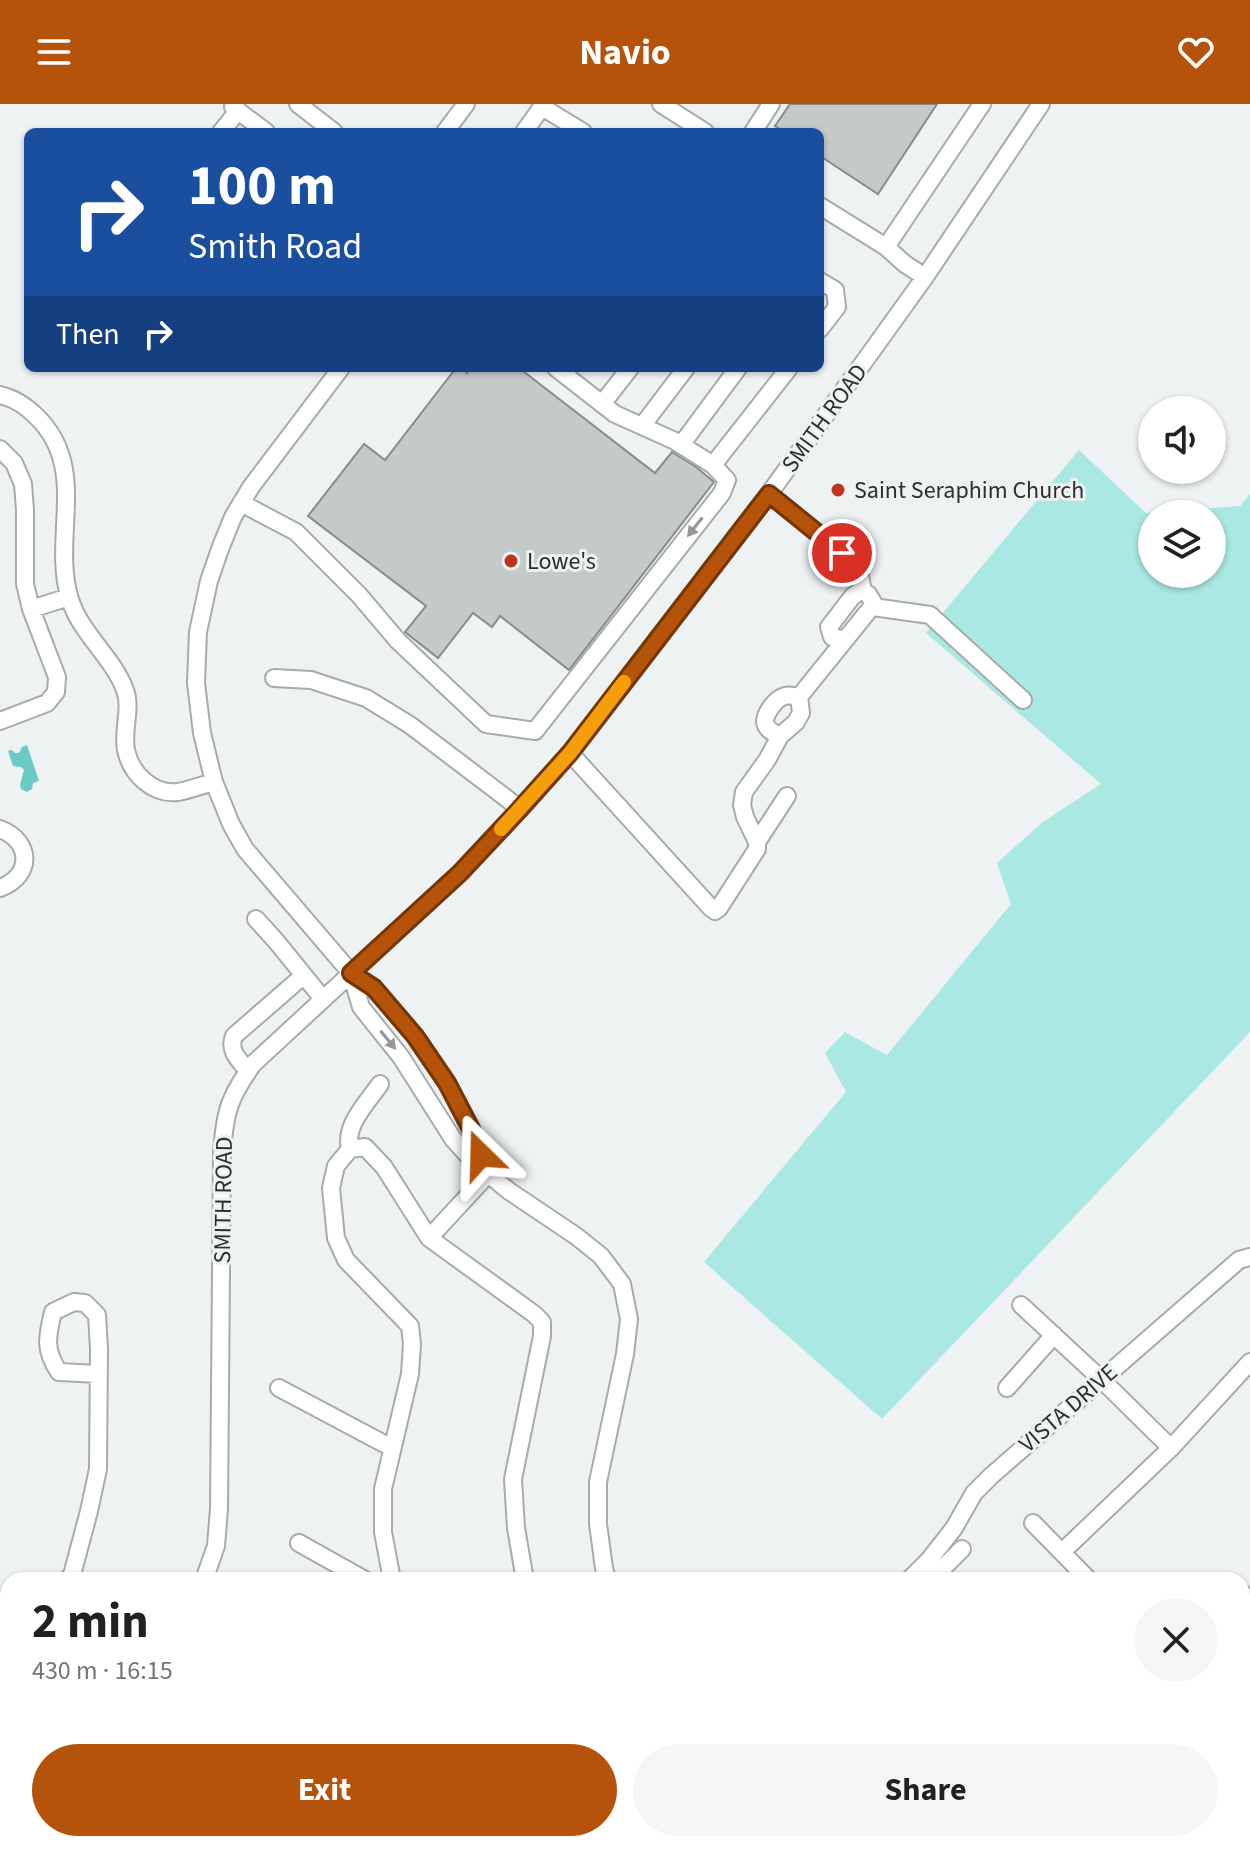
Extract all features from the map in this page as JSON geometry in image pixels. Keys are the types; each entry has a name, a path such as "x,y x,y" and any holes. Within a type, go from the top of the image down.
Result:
{"street":[{"path":"298,104 329,128"},
{"path":"448,128 466,104"},
{"path":"661,104 699,128"},
{"path":"756,128 771,104"},
{"path":"886,247 982,104"},
{"name":"SMITH ROAD","path":"207,1572 216,1546 219,1509 222,1152 225,1120 236,1088 253,1064 460,873 570,753 769,494 925,277 1041,104"},
{"path":"527,128 543,106 577,128"},
{"path":"223,128 234,107 261,128"},
{"path":"824,208 886,247 925,277"},
{"path":"824,283 835,290 837,307 824,324"},
{"path":"338,372 241,503 214,565 198,632 196,683 199,716 214,782 245,849 351,973 374,988 415,1036 453,1095 489,1173"},
{"path":"602,404 627,372"},
{"path":"642,426 683,372"},
{"path":"681,445 735,372"},
{"path":"713,465 786,372"},
{"path":"241,503 296,532 359,595 398,641 486,724 535,731 722,493 727,480 713,465 681,445 615,414 575,374"},
{"path":"0,395 27,406 46,425 58,445 66,476 64,570 69,597 76,616 114,668 126,693 126,750 137,774 152,787 176,792 214,782"},
{"path":"0,449 14,463 23,484 25,584 31,609 57,677 56,692 47,703 0,721"},
{"path":"570,753 715,911 757,849 742,805 744,792 780,736 790,729 801,713 799,697 873,607 873,601 863,591 853,564 769,494"},
{"path":"847,638 832,637 829,627 852,597 863,591"},
{"path":"31,609 69,597"},
{"path":"873,607 930,615 1023,700"},
{"path":"274,678 311,680 366,698 410,725 519,810"},
{"path":"780,736 767,727 767,714 778,699 799,697"},
{"path":"757,842 787,796"},
{"path":"0,829 20,842 24,866 10,885 0,888"},
{"path":"256,919 323,999"},
{"path":"351,973 361,1007 401,1057 453,1139 473,1161 509,1191 601,1256 622,1284 629,1319 627,1342 598,1482 598,1524 605,1572"},
{"path":"248,1071 233,1051 234,1036 303,976"},
{"path":"350,1149 348,1141 352,1125 380,1084"},
{"path":"390,1572 383,1532 383,1489 410,1374 410,1326 346,1260 336,1238 331,1188 336,1166 350,1149 365,1147 384,1167 429,1238 542,1322 542,1336 513,1479 516,1528 524,1572"},
{"path":"429,1238 489,1173"},
{"name":"VISTA DRIVE","path":"917,1572 954,1528 974,1493 991,1476 1239,1260 1250,1257"},
{"path":"73,1572 98,1469 99,1349 97,1315 85,1303 74,1302 53,1312 47,1339 50,1360 59,1372 98,1374"},
{"path":"1021,1305 1171,1448"},
{"path":"1007,1388 1054,1335"},
{"path":"1062,1552 1171,1448 1250,1362"},
{"path":"279,1388 392,1448"},
{"path":"1033,1523 1081,1572"},
{"path":"299,1543 351,1572"},
{"path":"939,1572 962,1549"}],"shaded area":[{"path":"1079,450 1138,505 1138,588 1226,588 1226,507 1240,506 1250,494 1250,1032 882,1419 704,1262 846,1092 825,1053 845,1032 887,1055 1011,904 997,863 1043,822 1101,784 926,633"},
{"path":"27,745 39,781 33,783 32,789 27,792 20,785 24,770 13,766 8,751 19,753"}],"building":[{"path":"790,104 937,104 878,194 824,159 824,128 775,126"},
{"name":"Lowe's","path":"453,372 524,372 655,473 672,452 714,482 569,670 500,616 492,627 473,613 438,658 405,632 426,606 308,516 364,444 385,460"}],"slow traffic":[{"path":"501,829 570,753 624,682"}],"place":[{"name":"Saint Seraphim Church","path":"838,490"},
{"name":"Lowe's","path":"511,561"}],"route":[{"path":"481,1155 447,1083 415,1036 374,988 351,973 460,873 570,753 769,494 842,553"}]}
